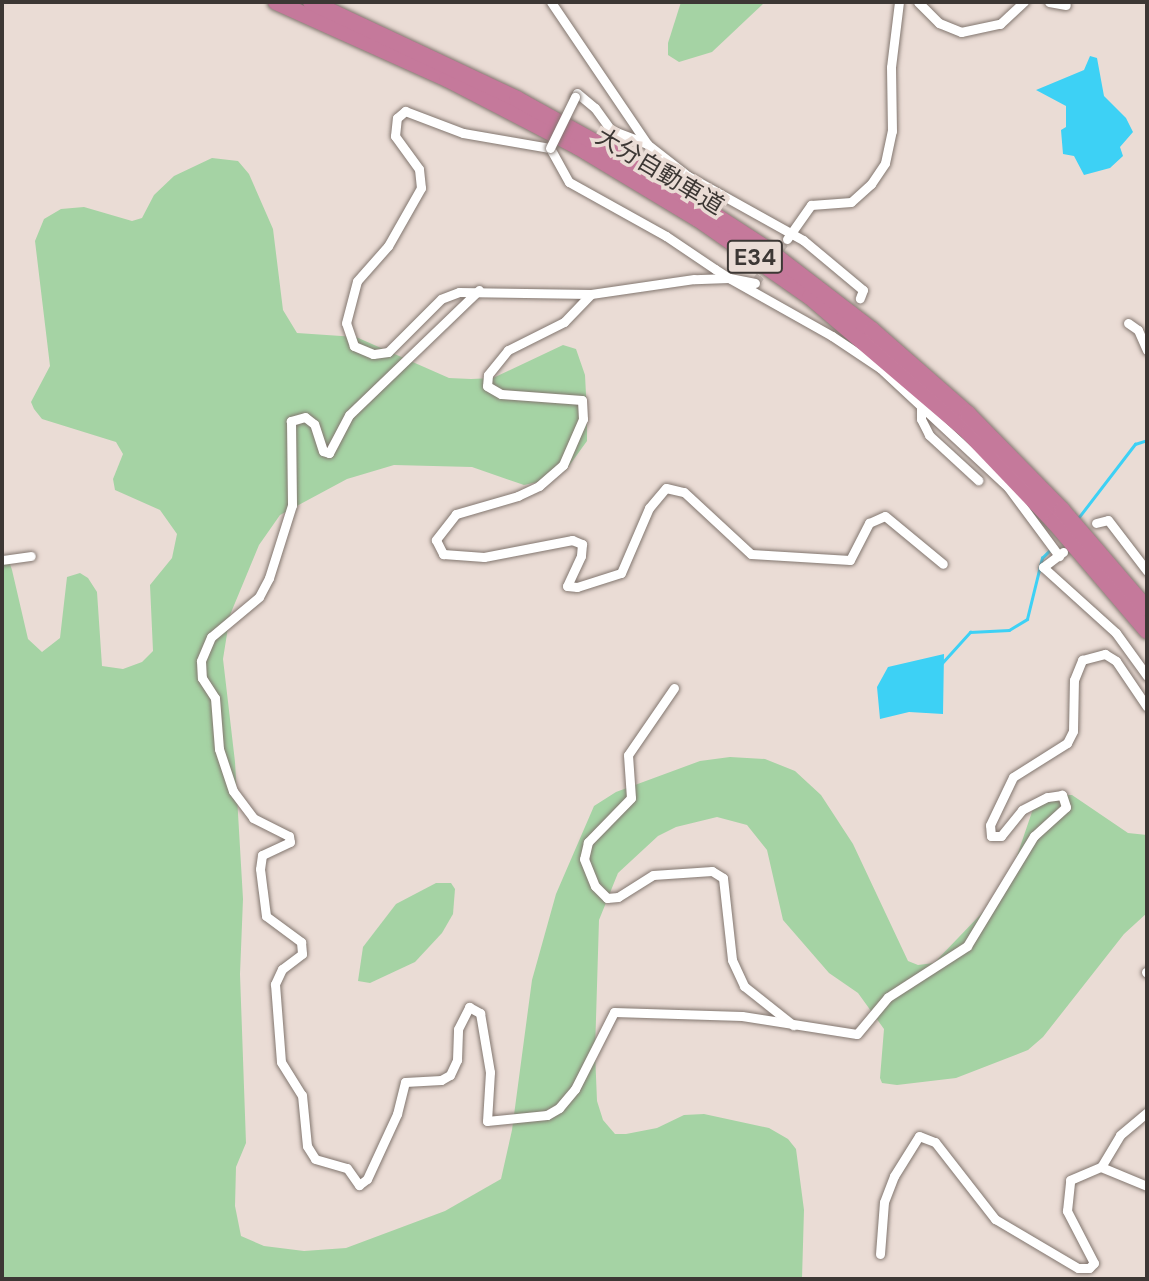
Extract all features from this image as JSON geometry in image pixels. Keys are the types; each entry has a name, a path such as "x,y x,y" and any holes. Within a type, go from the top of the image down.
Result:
{"highway":[{"name":"大分自動車道","path":"276,2 512,112 641,183 754,256 866,342 969,433 1146,630"},
{"name":"大分自動車道","path":"311,2 528,105 645,170 764,247 924,374 1062,510 1147,609"},
{"path":"1062,510 1147,599"}],"street":[{"path":"551,2 647,144"},
{"path":"788,236 811,205 839,206 860,195 885,163 892,131 891,67 900,2"},
{"path":"918,2 939,23 961,32 1000,24 1024,2"},
{"path":"1049,2 1066,5"},
{"path":"550,148 578,93 595,108 611,130 647,144 688,176 788,236 850,278 863,290 860,298"},
{"path":"550,148 463,133 410,110 397,118 395,136 419,169 421,188 388,246 357,281 347,310 349,337 365,353 388,352 441,299 459,292 479,290 591,294 626,292 673,281 729,278 755,283"},
{"path":"550,148 569,182 729,278 835,331 880,368 1008,487 1059,553 1043,567 1116,633 1147,676"},
{"path":"479,290 349,415 329,453 323,452 314,424 305,417 291,421 292,505 269,579 259,597 211,637 201,662 202,678 215,698 219,749 233,791 253,818 289,836 290,842 262,855 260,869 267,916 301,942 302,954 282,969 275,984 281,1062 302,1095 307,1146 315,1159 346,1168 359,1185 367,1179 397,1114 405,1082 441,1080 450,1075 457,1060 458,1029 469,1007 480,1013 490,1072 487,1121 547,1115 559,1108 575,1089 614,1012 742,1016 857,1034 888,997 967,946 1034,836 1066,807 1062,795 1047,797 1022,810 1001,836 991,836 990,825 1013,777 1067,743 1073,731 1074,680 1083,660 1105,654 1116,661 1147,707"},
{"path":"591,294 564,322 508,350 488,375 488,386 501,394 582,400 583,418 563,465 539,486 518,496 456,514 439,531 437,545 443,554 484,557 572,540 582,544 581,556 567,586 577,587 621,573 649,508 666,488 684,492 751,554 850,560 869,523 886,516 943,564"},
{"path":"1128,323 1138,330 1147,350"},
{"path":"921,405 921,419 929,435 978,480"},
{"path":"1096,523 1108,520 1147,571"},
{"path":"2,560 31,556"},
{"path":"674,688 628,755 631,797 588,842 584,859 595,886 607,898 618,897 653,875 712,871 723,878 732,960 744,986 794,1026"},
{"path":"1101,1167 1120,1135 1147,1112"},
{"path":"880,1254 884,1202 894,1176 919,1136 935,1142 995,1219 1078,1268 1089,1268 1094,1263 1070,1221 1066,1196 1076,1174 1101,1167 1147,1186"}],"green space":[{"path":"681,2 765,2 712,52 679,62 668,55 668,43"},
{"path":"212,158 238,161 249,174 273,229 283,310 297,333 356,337 449,378 471,379 493,378 563,345 576,349 585,375 587,414 587,441 566,470 547,480 524,485 472,467 394,465 347,479 280,515 259,545 230,615 223,659 235,762 243,899 240,974 246,1143 236,1167 235,1206 241,1236 264,1246 304,1251 346,1248 445,1211 501,1179 512,1130 532,980 556,894 594,806 616,792 700,761 730,757 765,759 795,771 821,795 853,844 908,961 918,965 934,963 1006,888 1035,803 1050,795 1072,795 1128,833 1147,835 1147,913 1124,934 1043,1037 1028,1050 956,1078 897,1085 882,1083 880,1078 884,1029 858,993 829,973 783,920 767,850 747,825 717,817 676,827 658,836 618,873 599,920 595,1052 597,1101 603,1120 615,1134 626,1134 657,1128 684,1115 704,1114 769,1128 788,1139 796,1149 804,1210 802,1279 2,1279 2,561 9,561 12,570 28,639 42,652 60,638 67,577 80,573 88,578 97,592 102,666 123,669 142,662 153,651 150,585 172,558 177,534 160,510 115,490 113,479 123,454 116,442 42,419 34,409 31,402 50,366 35,241 44,219 61,209 84,207 132,221 142,218 154,195 174,176"},
{"path":"436,883 451,883 455,889 453,914 442,933 415,962 370,983 358,981 363,947 396,904"}],"water":[{"path":"1090,56 1097,58 1104,96 1126,118 1133,132 1120,147 1123,156 1110,168 1084,175 1074,156 1063,154 1061,130 1066,127 1066,106 1036,90 1084,70"},
{"path":"944,654 943,714 909,712 880,719 877,687 888,667"}],"waterway":[{"path":"1079,517 1135,444 1147,440"},
{"path":"942,663 970,632 1009,630 1027,619 1042,558 1051,549"}],"tunnel":[{"path":"755,283 787,239"}]}
